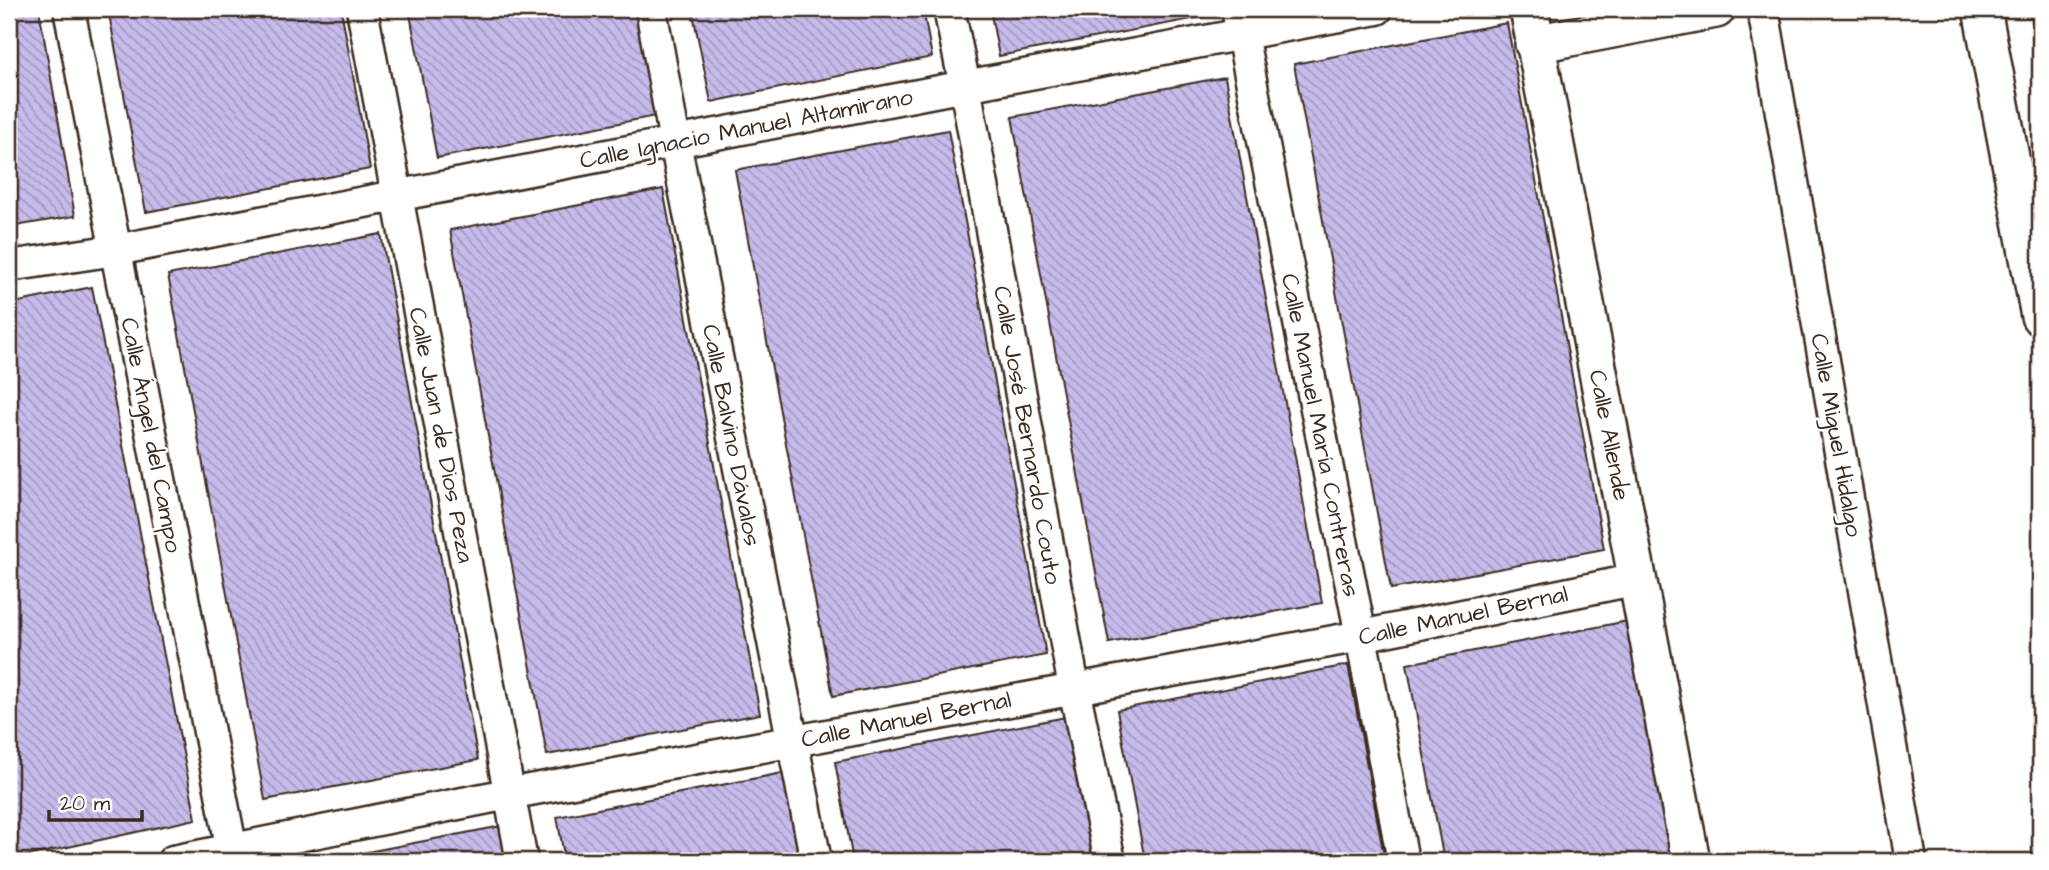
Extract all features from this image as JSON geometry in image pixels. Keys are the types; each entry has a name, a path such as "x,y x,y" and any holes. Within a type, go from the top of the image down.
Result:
{"street":[{"name":"Calle Ángel del Campo","path":"69,9 233,856"},
{"name":"Calle Juan de Dios Peza","path":"362,9 522,861"},
{"name":"Calle Balvino Dávalos","path":"650,9 816,861"},
{"name":"Calle José Bernardo Couto","path":"949,9 1073,688 1110,861"},
{"name":"Calle Ignacio Manuel Altamirano","path":"9,266 116,250 965,86 1239,21 1377,9"},
{"path":"1532,26 1716,9"},
{"name":"Calle Miguel Hidalgo","path":"1763,9 1911,861"},
{"path":"1982,9 2040,316"},
{"name":"Calle Manuel María Contreras","path":"1239,21 1403,861"},
{"name":"Calle Allende","path":"1532,26 1691,861"},
{"name":"Calle Manuel Bernal","path":"173,861 233,856 508,794 1361,636 1638,579"}],"building":[{"path":"9,9 39,9 75,216 9,227"},
{"path":"108,9 341,9 370,169 146,212"},
{"path":"409,9 642,9 661,115 437,158"},
{"path":"692,9 923,9 932,57 711,102"},
{"path":"990,9 1222,9 1223,13 999,56"},
{"path":"1507,23 1604,549 1391,589 1294,64"},
{"path":"1225,77 1322,603 1109,643 1012,117"},
{"path":"948,130 1046,655 833,696 735,170"},
{"path":"663,189 760,714 547,755 450,230"},
{"path":"381,234 478,760 265,800 168,275"},
{"path":"92,287 196,819 9,860 9,304"},
{"path":"1638,619 1684,861 1444,861 1407,664"},
{"path":"1348,665 1385,861 1145,861 1117,710"},
{"path":"1066,717 1093,861 853,861 835,762"},
{"path":"788,772 805,861 565,861 557,817"},
{"path":"507,825 513,861 321,861"}]}
